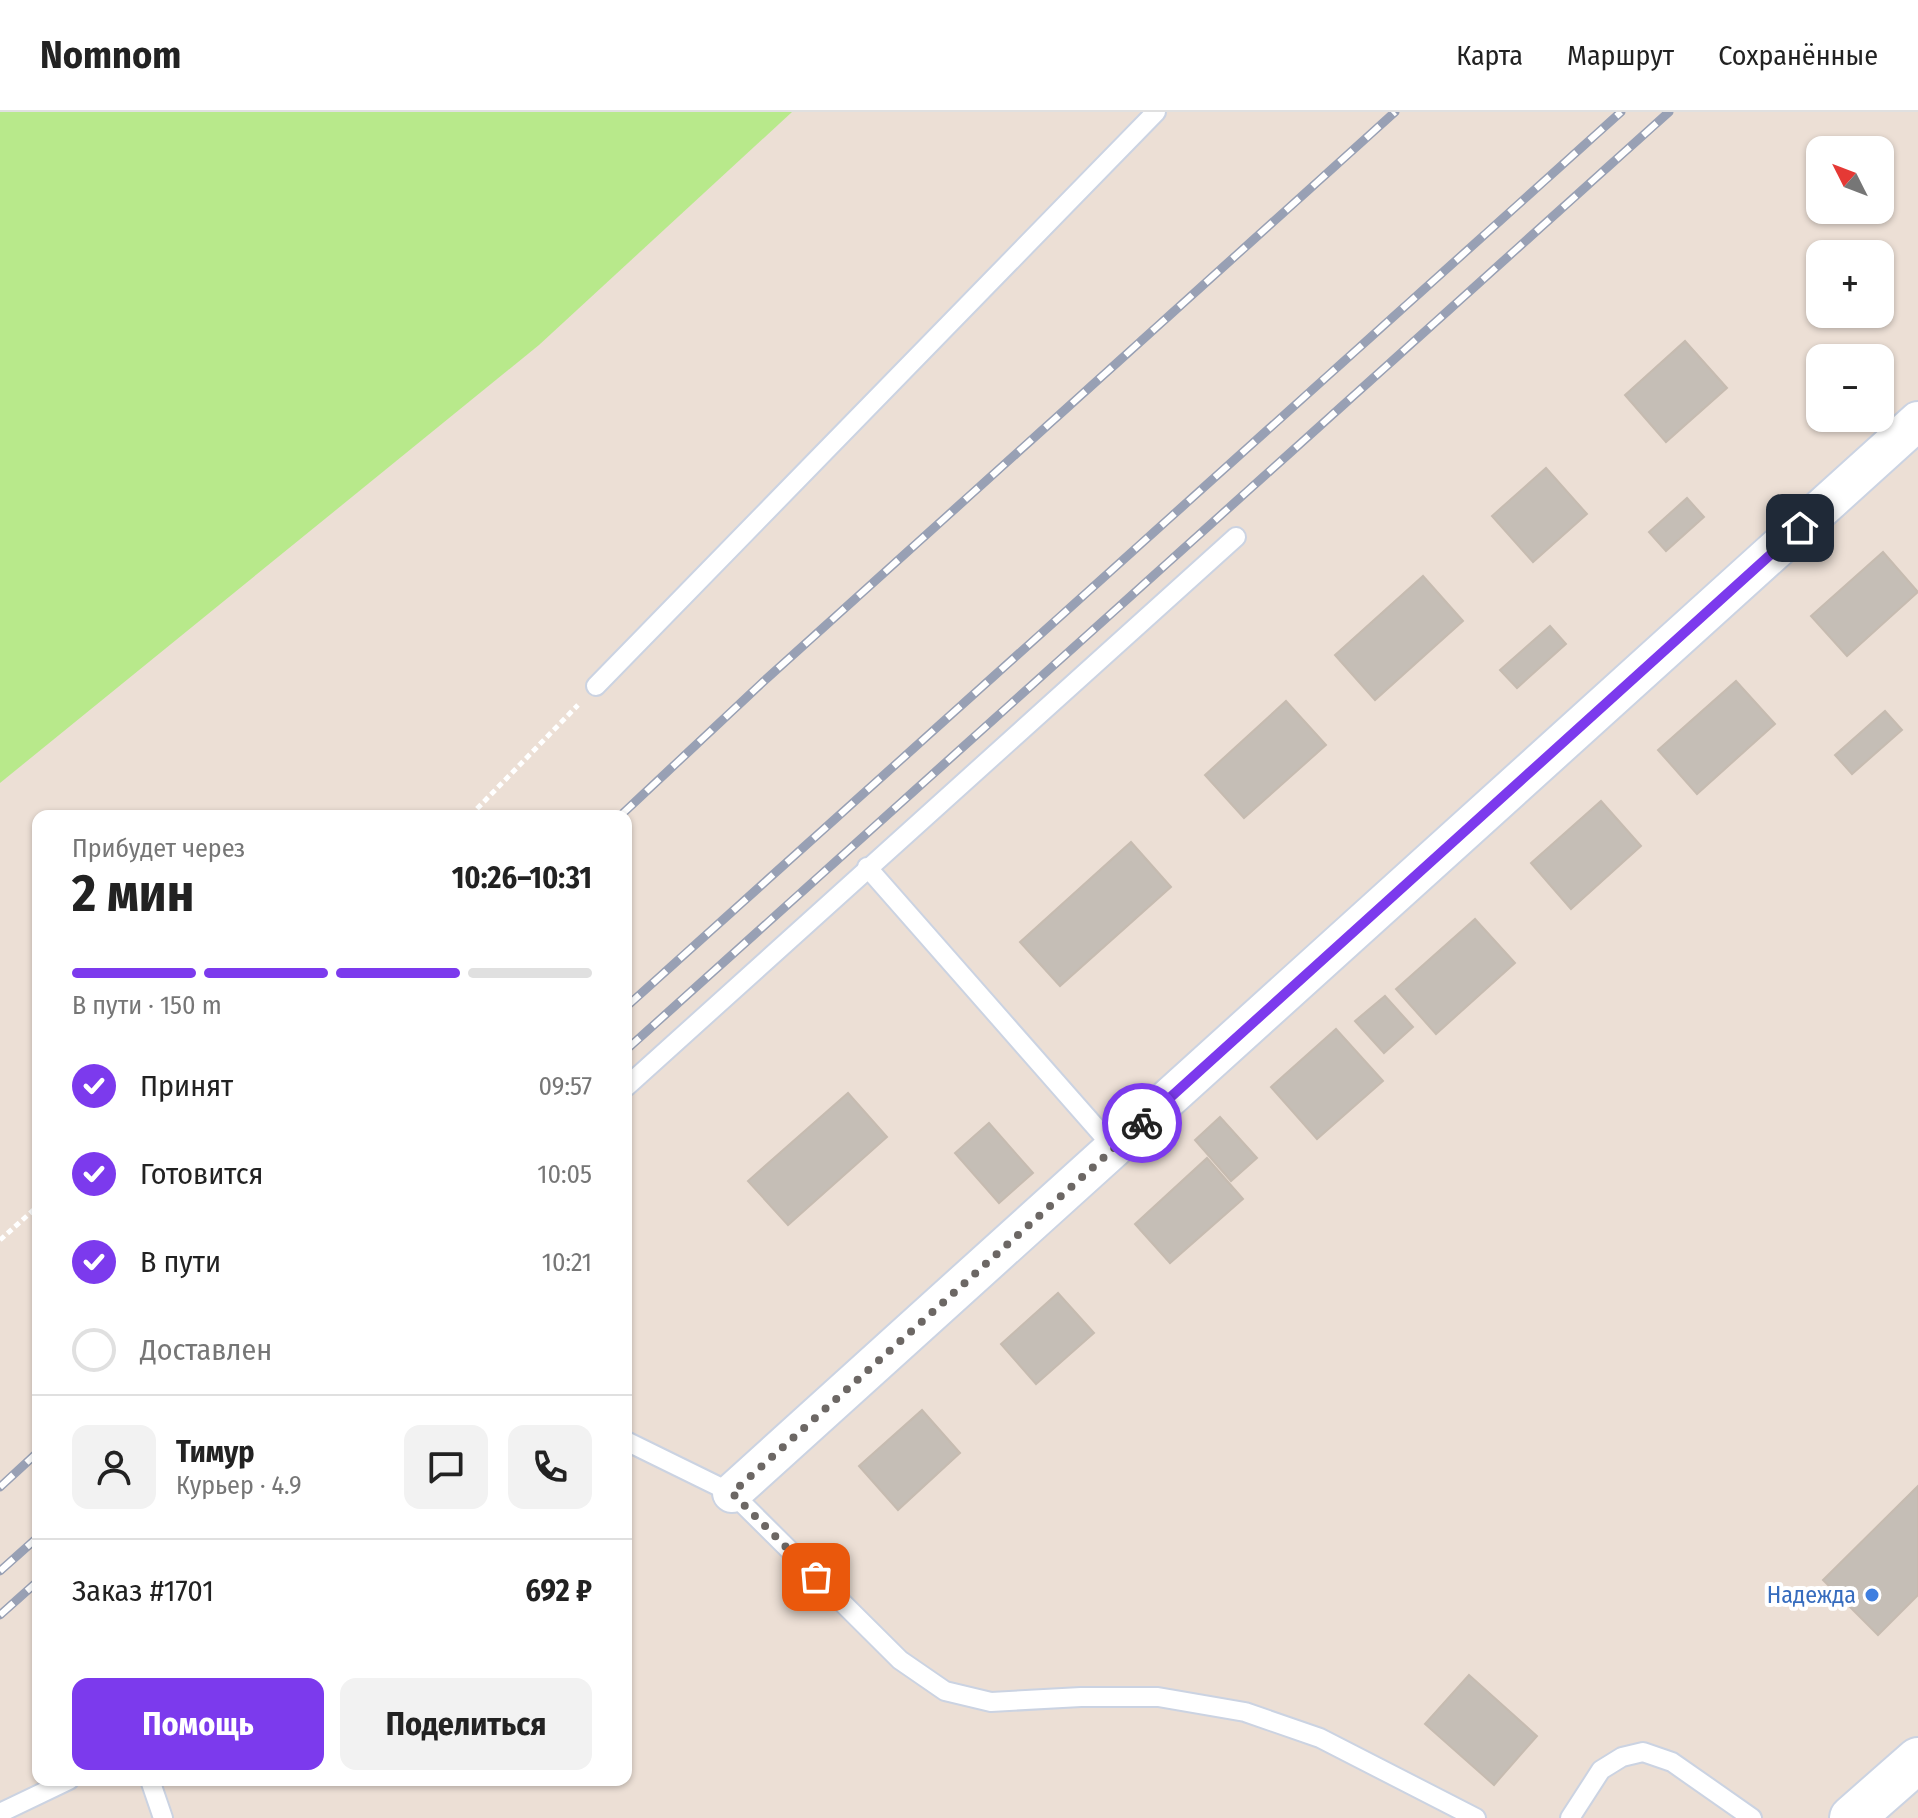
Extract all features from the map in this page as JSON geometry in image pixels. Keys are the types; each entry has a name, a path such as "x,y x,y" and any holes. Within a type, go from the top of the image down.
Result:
{"main road":[{"path":"1852,1818 1918,1760"}],"street":[{"path":"732,1493 1918,421"}],"lane":[{"path":"596,686 1156,112"},
{"path":"632,1082 1236,537"},
{"path":"867,867 1114,1148"},
{"path":"632,1444 732,1493 900,1660 945,1691 991,1702 1158,1697 1245,1712 1320,1738 1476,1818"},
{"path":"1570,1818 1601,1770 1622,1757 1643,1752 1672,1762 1752,1818"},
{"path":"0,1813 56,1786"},
{"path":"152,1786 163,1818"}],"path":[{"path":"476,810 596,686"},
{"path":"0,1240 32,1211"}],"green space":[{"path":"0,112 792,112 539,345 0,783"}],"building":[{"path":"1685,341 1727,388 1666,442 1625,395"},
{"path":"1546,468 1587,514 1533,562 1492,516"},
{"path":"1687,498 1704,517 1666,551 1649,532"},
{"path":"1883,552 1918,592 1847,656 1811,616"},
{"path":"1423,576 1463,621 1375,700 1335,655"},
{"path":"1550,626 1566,644 1517,688 1500,670"},
{"path":"1736,681 1775,724 1697,794 1658,750"},
{"path":"1286,701 1326,745 1244,818 1205,775"},
{"path":"1885,711 1902,730 1852,774 1835,755"},
{"path":"1601,801 1641,846 1571,909 1531,863"},
{"path":"1131,842 1171,887 1060,986 1020,942"},
{"path":"1475,919 1515,963 1436,1034 1396,989"},
{"path":"1385,996 1413,1027 1384,1053 1355,1021"},
{"path":"1336,1029 1383,1081 1317,1139 1271,1087"},
{"path":"848,1093 887,1137 788,1225 748,1181"},
{"path":"1220,1117 1257,1158 1231,1181 1195,1140"},
{"path":"989,1123 1033,1173 999,1203 955,1153"},
{"path":"1207,1158 1243,1199 1170,1263 1135,1224"},
{"path":"1058,1293 1094,1333 1036,1384 1001,1344"},
{"path":"922,1410 960,1453 898,1510 859,1466"},
{"path":"1918,1486 1918,1595 1878,1635 1823,1580"},
{"path":"1469,1675 1537,1736 1494,1785 1425,1724"}],"railway":[{"path":"626,810 763,682 1395,112"},
{"path":"632,1002 1621,112"},
{"path":"632,1045 1669,112"},
{"path":"0,1487 32,1458"},
{"path":"0,1571 32,1542"},
{"path":"0,1615 32,1586"}],"way so far":[{"path":"816,1577 732,1493 1142,1123"}],"place":[{"name":"Надежда","path":"1872,1595"}],"route":[{"path":"1142,1123 1800,528"}]}
